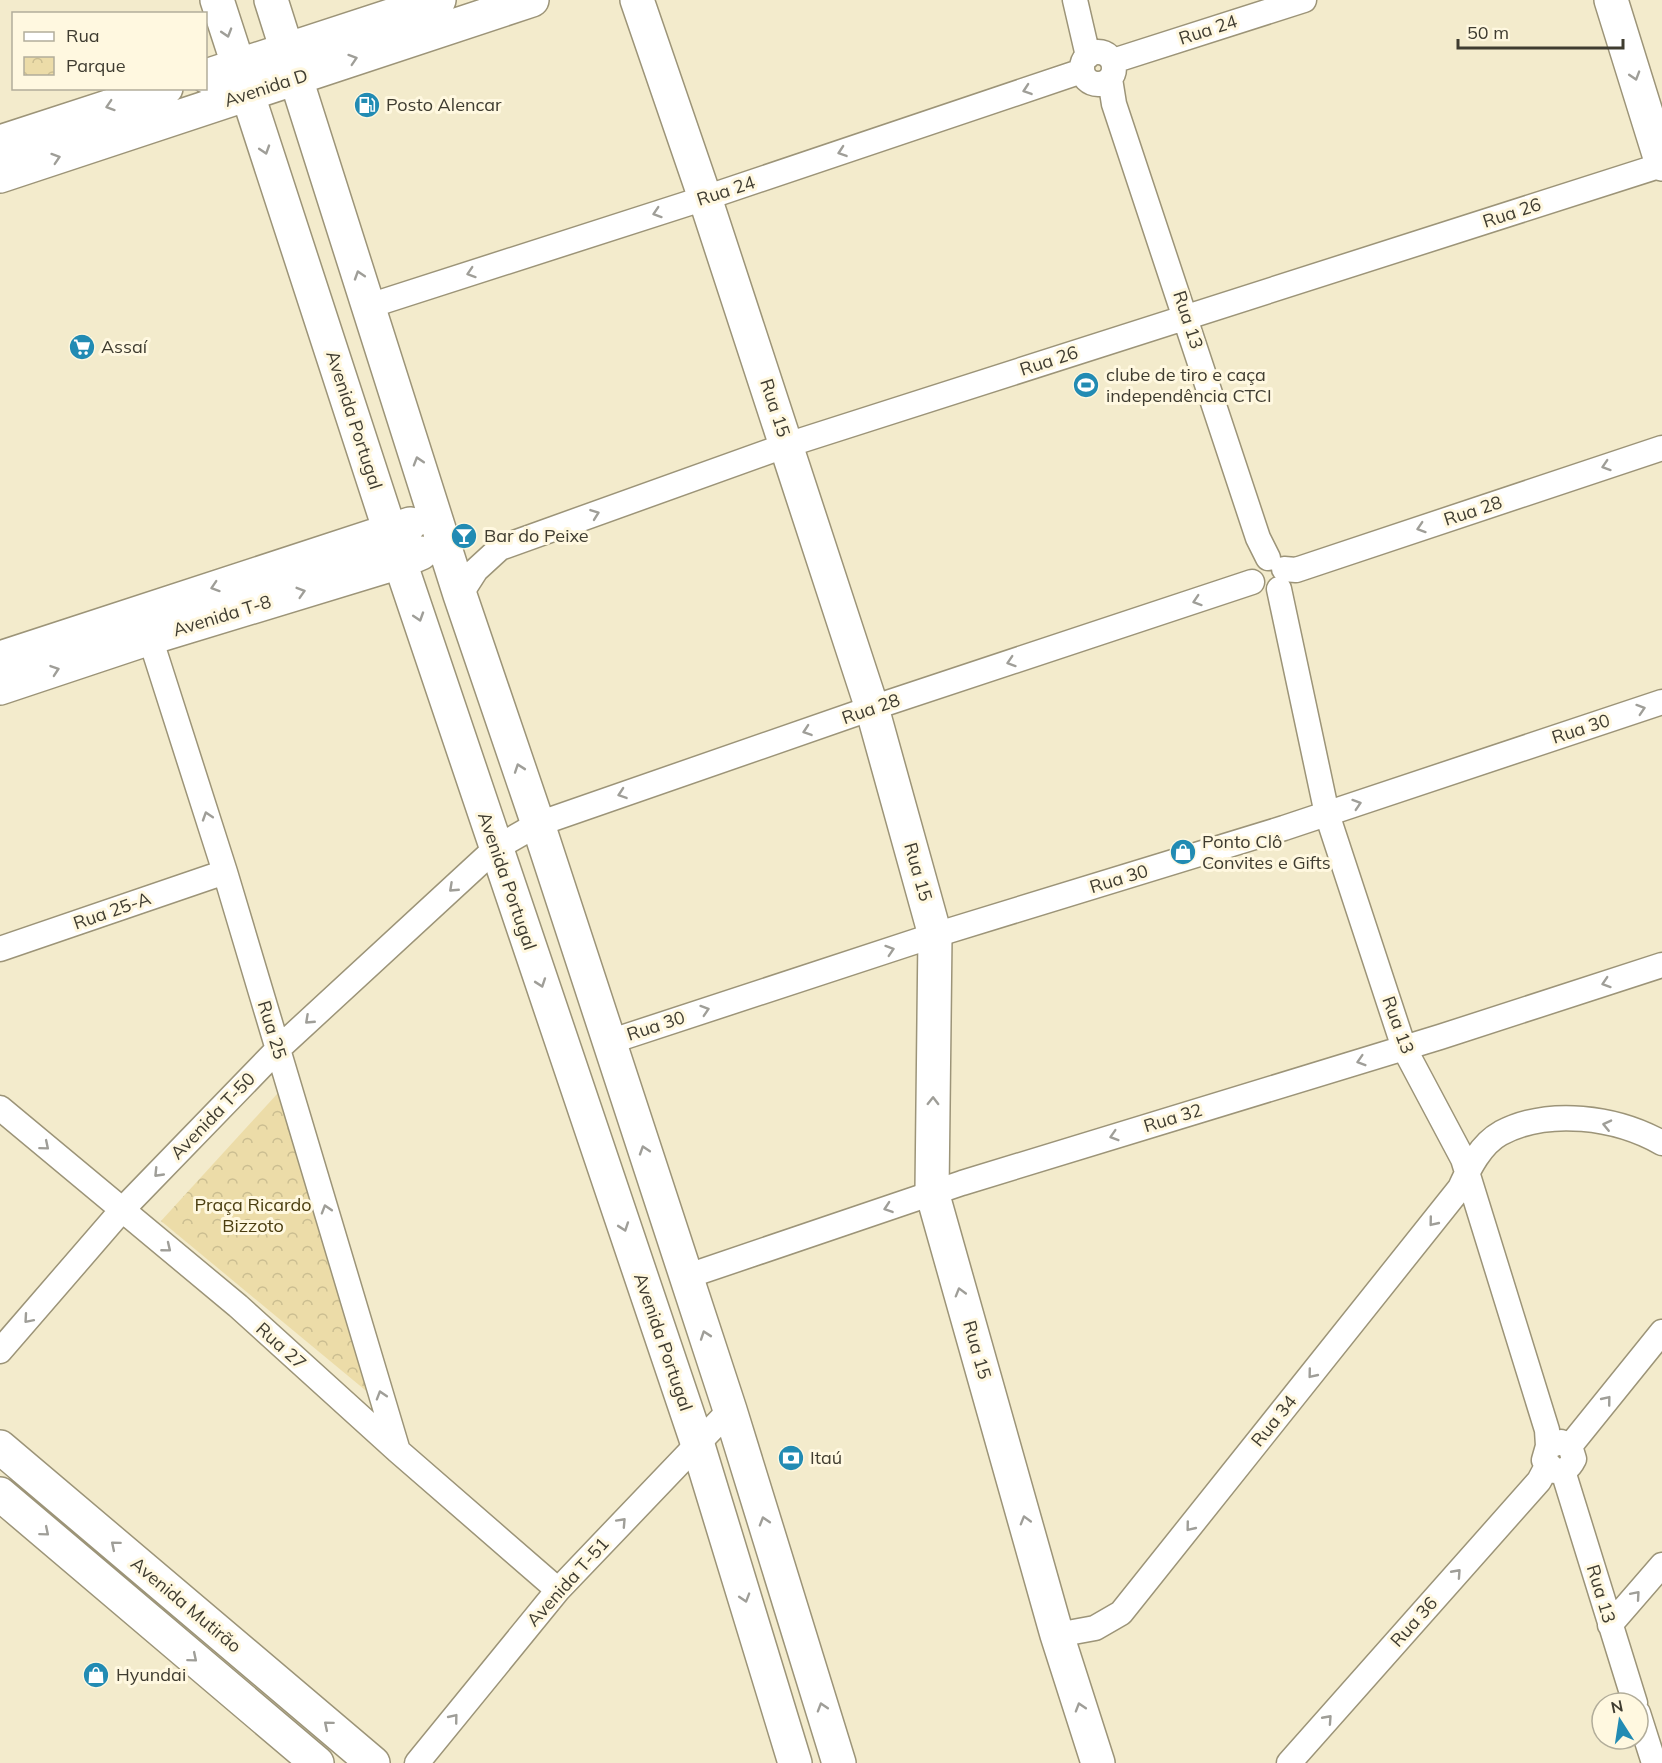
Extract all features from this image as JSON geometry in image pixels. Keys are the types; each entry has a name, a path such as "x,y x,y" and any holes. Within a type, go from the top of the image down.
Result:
{"main road":[{"name":"Avenida Portugal","path":"217,0 400,562 697,1442 795,1763"},
{"path":"271,0 460,595 538,824 730,1410 839,1763"},
{"name":"Avenida D","path":"292,63 439,0"},
{"name":"Avenida D","path":"0,176 242,80 292,63 532,0"},
{"name":"Rua 15","path":"638,0 787,445 872,708 935,935 932,1192 1057,1635 1098,1763"},
{"path":"1611,0 1662,165"},
{"name":"Avenida D","path":"207,76 242,80"},
{"path":"0,142 160,90"},
{"name":"Avenida T-8","path":"0,688 146,624 391,530 439,530"},
{"name":"Avenida T-8","path":"0,658 400,562 439,530"},
{"name":"Avenida Mutirão","path":"0,1448 373,1763"},
{"name":"Avenida Mutirão","path":"0,1494 317,1763"}],"street":[{"name":"Rua 13","path":"1075,0 1096,63 1114,104 1187,316 1268,575 1327,814 1404,1048 1468,1164 1557,1459 1631,1691"},
{"name":"Rua 24","path":"369,306 705,198 1096,63 1304,0"},
{"name":"Rua 26","path":"460,595 476,570 500,548 787,445 1662,165"},
{"name":"Rua 28","path":"496,848 538,824 872,708 1268,575 1296,570 1662,448"},
{"name":"Rua 25","path":"146,624 225,872 398,1451"},
{"name":"Rua 30","path":"609,1042 935,935 1327,814 1662,702"},
{"name":"Avenida T-50","path":"0,1351 121,1211 278,1049 496,848"},
{"name":"Rua 25-A","path":"0,949 225,872"},
{"name":"Rua 32","path":"685,1277 932,1192 1404,1048 1662,964"},
{"name":"Rua 27","path":"0,1108 238,1306 398,1451 558,1590"},
{"name":"Rua 34","path":"1057,1635 1095,1628 1121,1613 1460,1188 1468,1164 1499,1134 1539,1119 1580,1119 1644,1133 1662,1143"},
{"name":"Rua 36","path":"1289,1763 1557,1459 1662,1332"},
{"name":"Avenida T-51","path":"417,1763 558,1590 730,1410"},
{"path":"1610,1625 1662,1565"},
{"path":"1654,1740 1654,1763"}],"green space":[{"name":"Praça Ricardo Bizzoto","path":"278,1093 382,1404 161,1221"}],"place":[{"name":"Posto Alencar","path":"367,105"},
{"name":"Assaí","path":"82,347"},
{"name":"clube de tiro e caça independência CTCI","path":"1086,385"},
{"name":"Bar do Peixe","path":"464,536"},
{"name":"Ponto Clô Convites e Gifts","path":"1183,852"},
{"name":"Itaú","path":"791,1458"},
{"name":"Hyundai","path":"96,1675"}]}
